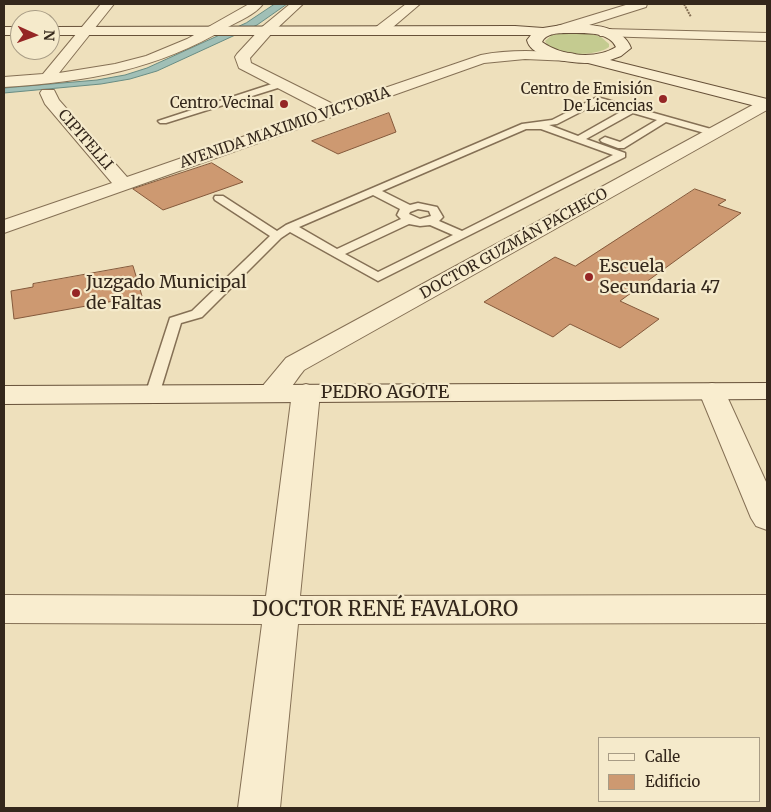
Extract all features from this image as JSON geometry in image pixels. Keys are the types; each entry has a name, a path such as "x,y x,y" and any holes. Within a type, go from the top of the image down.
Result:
{"street":[{"path":"49,85 53,70 108,4"},
{"path":"4,82 49,85 153,59 219,30 257,4"},
{"path":"297,4 261,30 242,57 244,65 335,111"},
{"path":"381,30 414,4"},
{"path":"562,29 641,4"},
{"path":"602,16 603,32"},
{"path":"60,31 514,30 542,32 582,29 603,32 767,37"},
{"path":"542,32 534,40 539,48 558,55 611,63 767,100"},
{"path":"603,32 619,39 624,47 636,56 767,100"},
{"path":"576,58 610,56 619,52 624,47 649,38 673,35"},
{"name":"AVENIDA MAXIMIO VICTORIA","path":"4,227 481,59 527,54 576,58"},
{"name":"CIPITELLI","path":"49,85 51,101 124,185"},
{"name":"DOCTOR GUZMÁN PACHECO","path":"270,394 295,364 715,133 767,100"},
{"name":"PEDRO AGOTE","path":"4,395 767,391"},
{"path":"712,392 767,518"},
{"path":"259,808 306,393"},
{"name":"DOCTOR RENÉ FAVALORO","path":"4,609 767,608"}],"lane":[{"path":"163,121 281,84"},
{"path":"152,395 175,321 197,314 277,236 290,227 519,127 554,122 597,100 715,133"},
{"path":"583,136 631,110"},
{"path":"534,125 621,146 664,119"},
{"path":"290,227 378,277 621,155 554,122"},
{"path":"337,252 408,214 418,206 433,209 437,217 422,223 408,214 372,191"},
{"path":"219,198 277,236"},
{"path":"431,221 462,235"}],"green space":[{"path":"570,32 592,34 601,37 609,44 609,47 595,53 575,54 557,50 545,41 552,35"}],"water":[{"path":"275,4 287,4 257,25 157,71 130,79 101,84 4,93 4,88 97,80 125,75 147,68 246,23"}],"building":[{"path":"389,113 396,132 338,154 312,141"},
{"path":"212,163 243,182 163,210 133,189"},
{"name":"Escuela Secundaria 47","path":"695,189 726,200 718,205 741,213 620,301 659,319 620,348 570,324 553,337 484,302 555,257 575,266"},
{"name":"Juzgado Municipal de Faltas","path":"133,266 142,296 14,319 11,291 33,287 33,284"}],"place":[{"name":"Centro de Emisión De Licencias","path":"663,99"},
{"name":"Centro Vecinal","path":"284,104"},
{"name":"Escuela Secundaria 47","path":"589,277"},
{"name":"Juzgado Municipal de Faltas","path":"76,293"}]}
